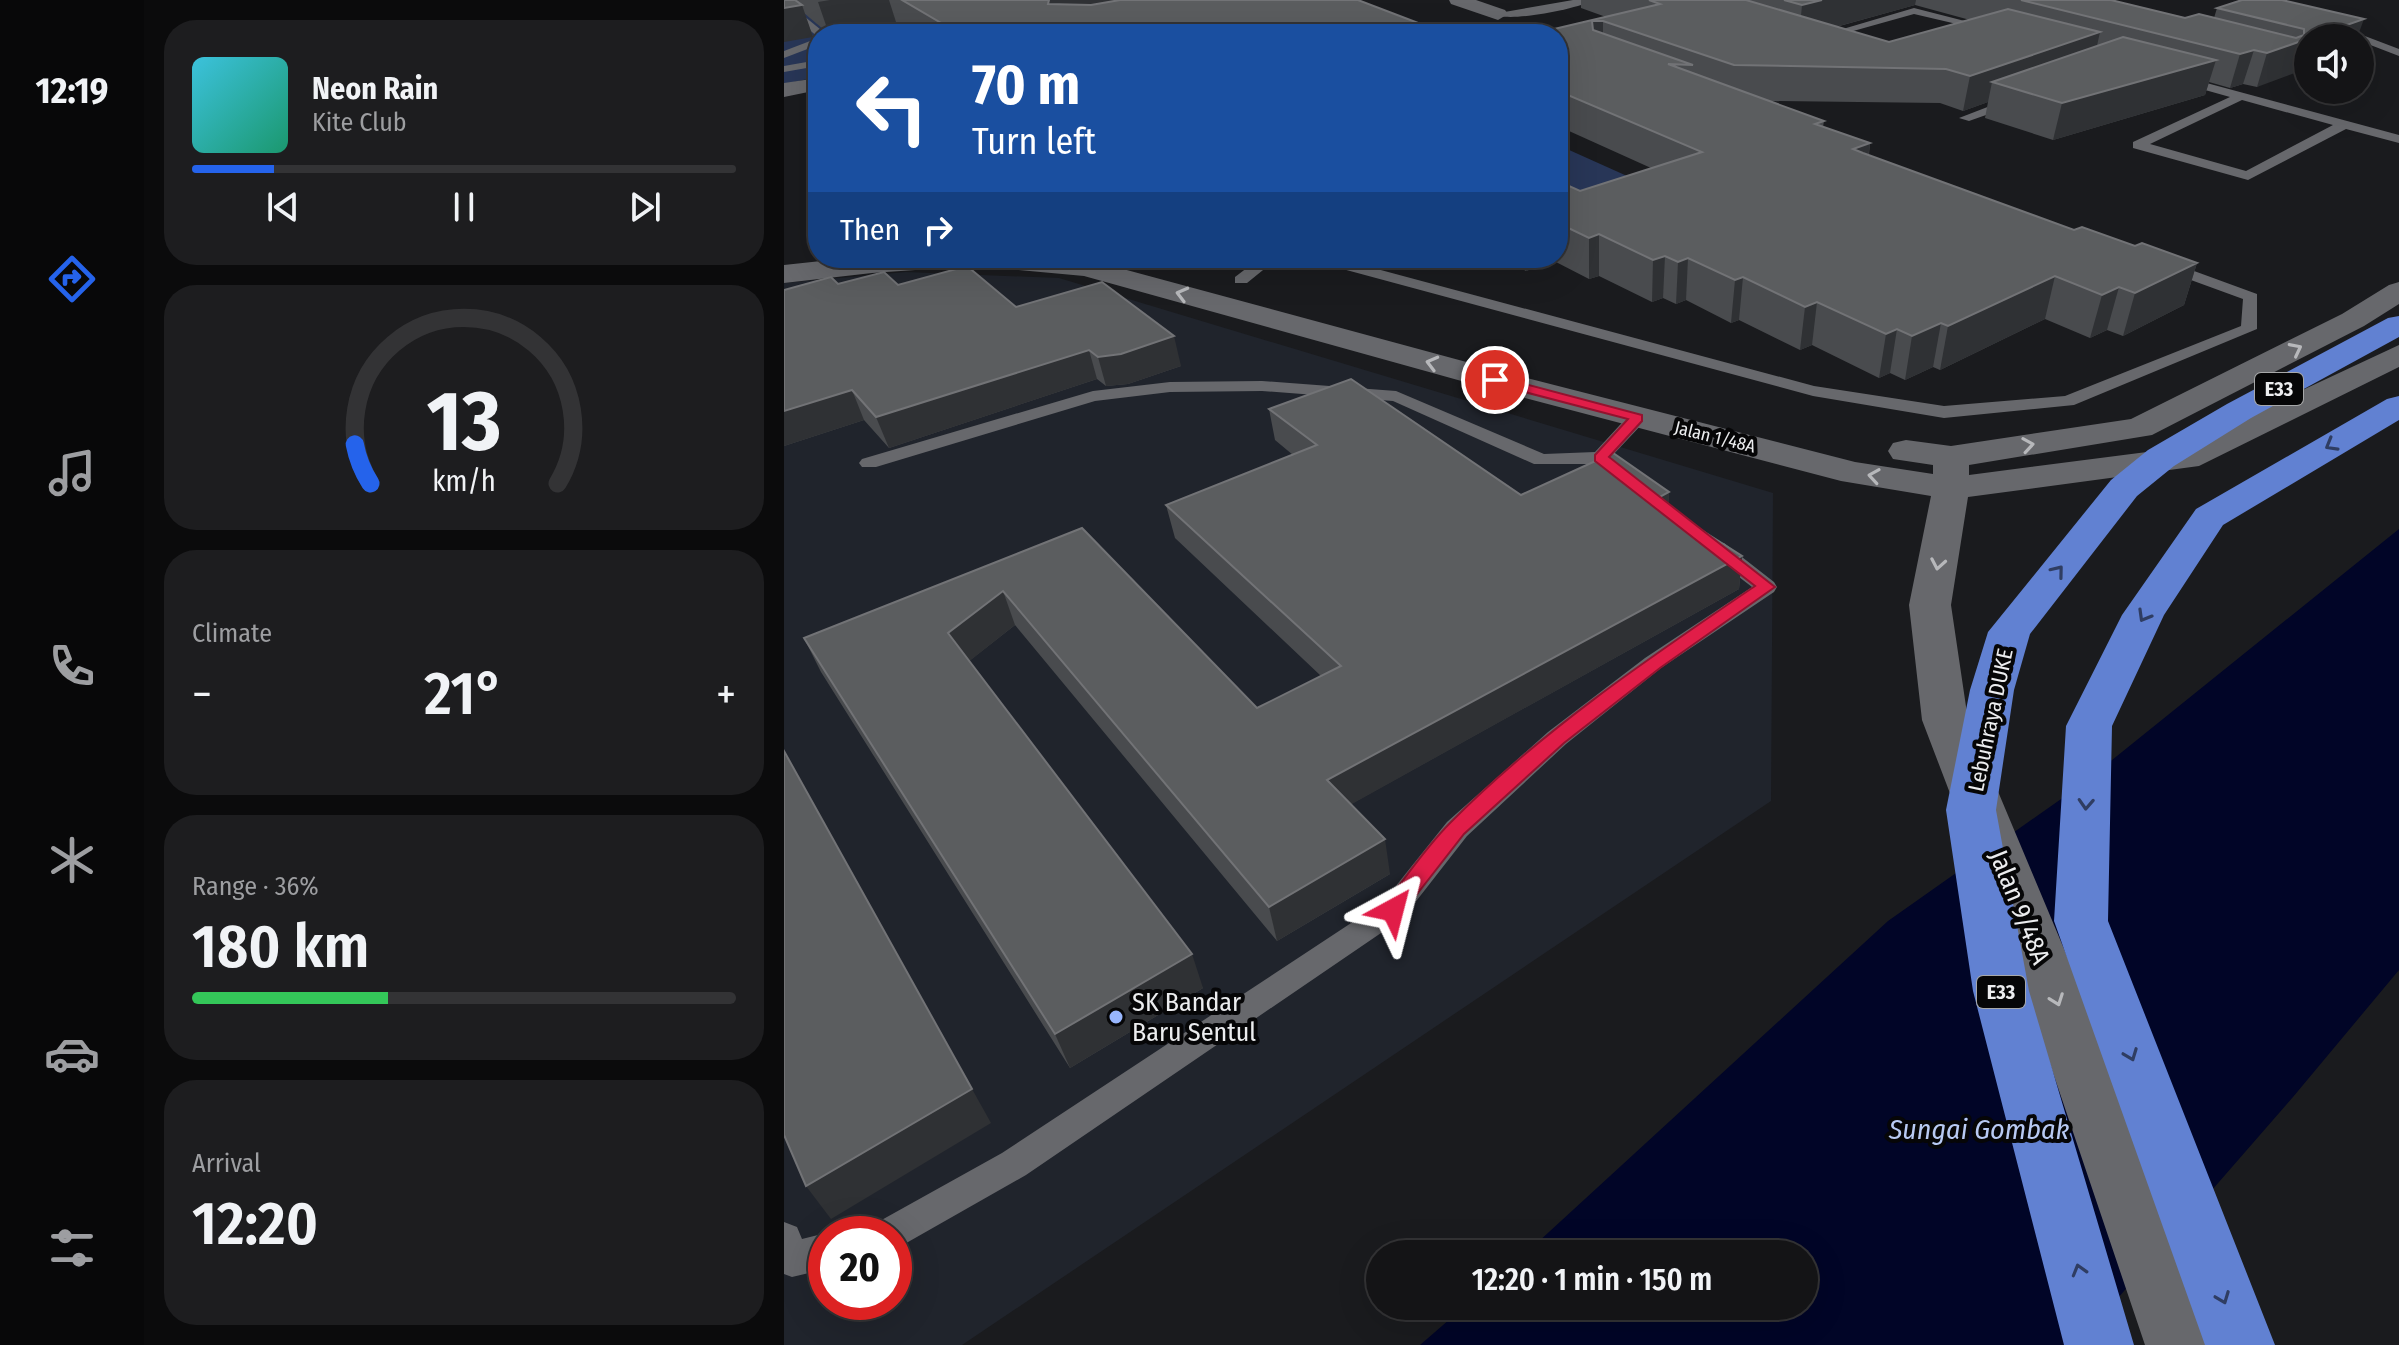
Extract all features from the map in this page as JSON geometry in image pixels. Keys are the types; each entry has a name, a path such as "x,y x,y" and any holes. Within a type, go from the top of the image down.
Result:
{"highway":[{"name":"Lebuhraya DUKE","path":"2099,1345 2001,991 1971,810 1992,690 2009,632 2124,488 2161,458 2239,411 2399,325"},
{"path":"2240,1345 2081,921 2089,726 2143,615 2209,517 2399,406"}],"main road":[{"path":"1458,0 1498,14"},
{"path":"784,90 808,86"},
{"path":"784,258 808,254"},
{"name":"Jalan 1/48A","path":"784,274 837,268"},
{"name":"Jalan 1/48A","path":"1086,268 1637,418 1854,473 1951,472 2186,458 2399,355"},
{"path":"1213,268 1270,288"},
{"name":"Jalan 1/48A","path":"1434,334 1951,472 2140,428 2353,320 2399,291"},
{"name":"Jalan 9/48A","path":"1951,472 1930,605 1945,720 2052,987 2180,1345"}],"lane":[{"path":"1498,14 1520,14 1588,0"},
{"path":"784,5 808,24"},
{"path":"1828,52 1799,43 1914,11 2006,33 1975,42"},
{"path":"2313,20 2399,53"},
{"path":"784,55 808,45"},
{"path":"784,69 808,65"},
{"path":"2159,74 2399,139"},
{"path":"1965,118 2034,93"},
{"path":"2242,96 2138,145 2248,176 2345,124"},
{"path":"1355,268 1813,391 1944,412 2068,401 2249,329 2251,297 2147,259"},
{"path":"1241,280 1257,268"},
{"path":"869,463 1093,396 1170,387 1262,386 1396,396 1541,460 1600,458 1648,495"},
{"path":"1600,458 1637,418"},
{"path":"912,1222 1014,1164 1393,910 1457,829 1557,738 1653,663 1766,587 1695,531"},
{"path":"784,1239 792,1259 808,1255"}],"shaded area":[{"path":"784,0 793,0 825,24 808,24 808,79 784,84"},
{"path":"1568,149 1656,189 1568,193"},
{"name":"SK Bandar Baru Sentul","path":"906,272 1059,278 1773,493 1771,801 962,1345 784,1345 784,283"}],"water":[{"name":"Sungai Gombak","path":"2399,529 2399,970 2077,1345 1420,1345 1449,1320 1818,1320 1818,1240 1540,1240 1888,921 2081,785"}],"building":[{"path":"784,0 795,0 802,5 784,8"},
{"path":"902,0 1049,0 1048,4 1091,5 1120,0 1358,0 1421,24 943,24"},
{"path":"1649,0 1746,0 1889,42 2008,9 2100,32 1970,76 1946,69 1734,65 1603,21 1592,21 1593,30 1693,65 1668,64 1824,121 1815,124 1870,143 1853,149 1863,153 2074,230 2082,227 2135,246 2142,243 2197,263 2135,293 2119,287 2102,295 2055,276 1948,326 1941,323 1912,336 1897,329 1886,334 1817,302 1805,307 1743,277 1735,280 1688,258 1678,262 1665,256 1653,260 1599,234 1589,238 1568,228 1568,186 1580,191 1702,152 1568,95 1568,26 1660,4"},
{"path":"1784,0 1822,0 1802,5"},
{"path":"2021,0 2111,0 2185,18 2199,14 2294,38 2294,44 2267,53 2254,50 2240,54"},
{"path":"2242,0 2282,0 2364,19 2350,24 2294,24 2294,27 2217,8"},
{"path":"2123,37 2216,60 2062,103 1992,82"},
{"path":"969,268 1016,307 1102,282 1174,336 1121,354 1098,357 1089,350 876,417 852,390 784,411 784,290 831,277 838,284 884,272 898,285"},
{"path":"1351,379 1521,495 1613,453 1669,492 1654,500 1742,556 1327,780 1385,839 1269,907 1003,591 948,633 1192,954 1055,1034 804,638 1082,528 1257,708 1341,666 1166,505 1317,445 1269,409"},
{"path":"784,751 972,1089 806,1186 784,1135"}],"place":[{"name":"SK Bandar Baru Sentul","path":"1116,1017"}],"route":[{"path":"1393,910 1457,829 1557,738 1653,663 1766,587 1600,458 1637,418 1495,380"}]}
